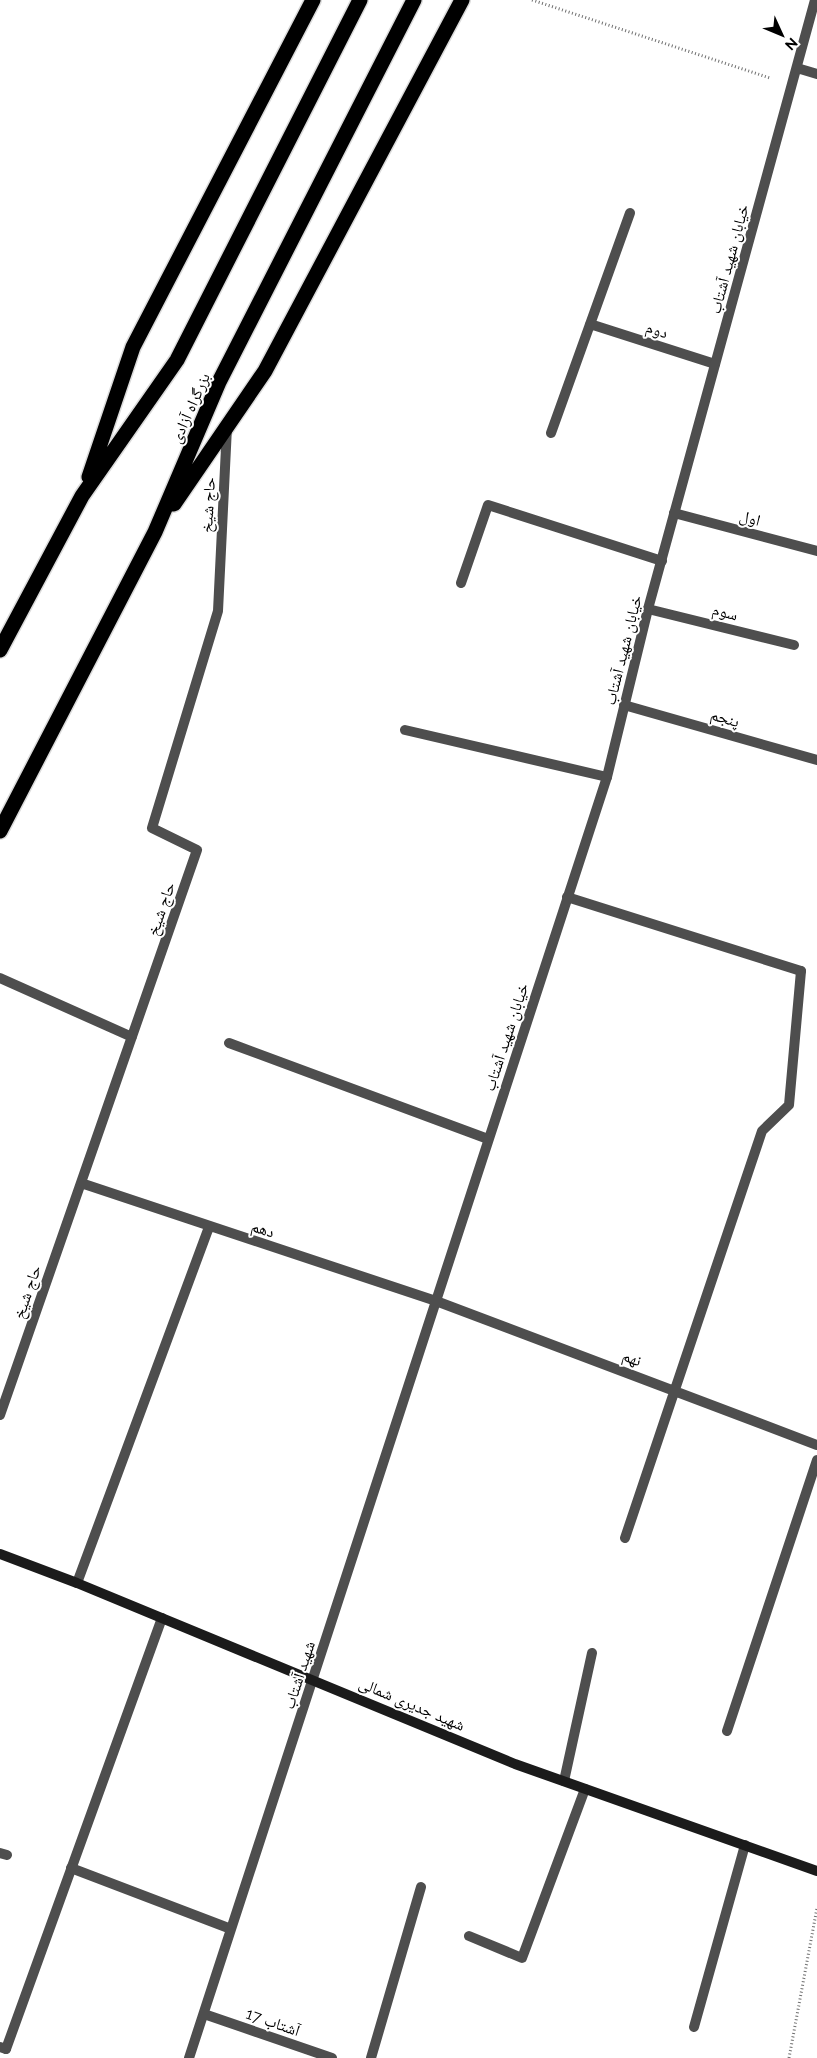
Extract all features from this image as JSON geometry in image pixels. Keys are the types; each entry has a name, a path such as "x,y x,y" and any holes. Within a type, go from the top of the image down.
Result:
{"highway":[{"path":"82,496 134,346 313,0"},
{"name":"بزرگراه آزادی","path":"0,650 82,496 177,360 360,0"},
{"name":"بزرگراه آزادی","path":"0,831 155,532 219,382 414,0"},
{"path":"155,532 265,371 462,0"}],"main road":[{"name":"شهید جدیری شمالی","path":"0,1554 78,1583 515,1764 817,1871"}],"street":[{"name":"خیابان شهید آشتاب","path":"436,1301 606,777 648,609 815,0"},
{"path":"797,68 817,74"},
{"path":"551,433 630,213"},
{"name":"دوم","path":"590,324 715,364"},
{"name":"حاج شیخ","path":"0,1415 197,850 152,828 218,611 228,426"},
{"path":"460,583 488,505 662,561"},
{"name":"اول","path":"674,513 817,551"},
{"name":"سوم","path":"648,609 794,645"},
{"name":"پنجم","path":"624,705 817,760"},
{"path":"405,730 606,777"},
{"path":"567,898 801,971 789,1105 762,1131 625,1538"},
{"path":"0,978 132,1037"},
{"path":"229,1043 488,1139"},
{"name":"دهم","path":"81,1183 436,1301"},
{"path":"78,1583 209,1227"},
{"name":"نهم","path":"436,1301 817,1444"},
{"name":"شهید آشتاب","path":"189,2058 436,1301"},
{"path":"727,1731 817,1460"},
{"path":"3,2048 162,1618"},
{"path":"564,1781 592,1653"},
{"path":"469,1936 522,1958 585,1789"},
{"path":"694,2027 745,1845"},
{"path":"71,1868 231,1929"},
{"path":"370,2058 421,1887"},
{"name":"آشتاب 17","path":"204,2014 332,2058"}],"path":[{"path":"532,0 792,85"},
{"path":"789,2058 817,1908"}]}
